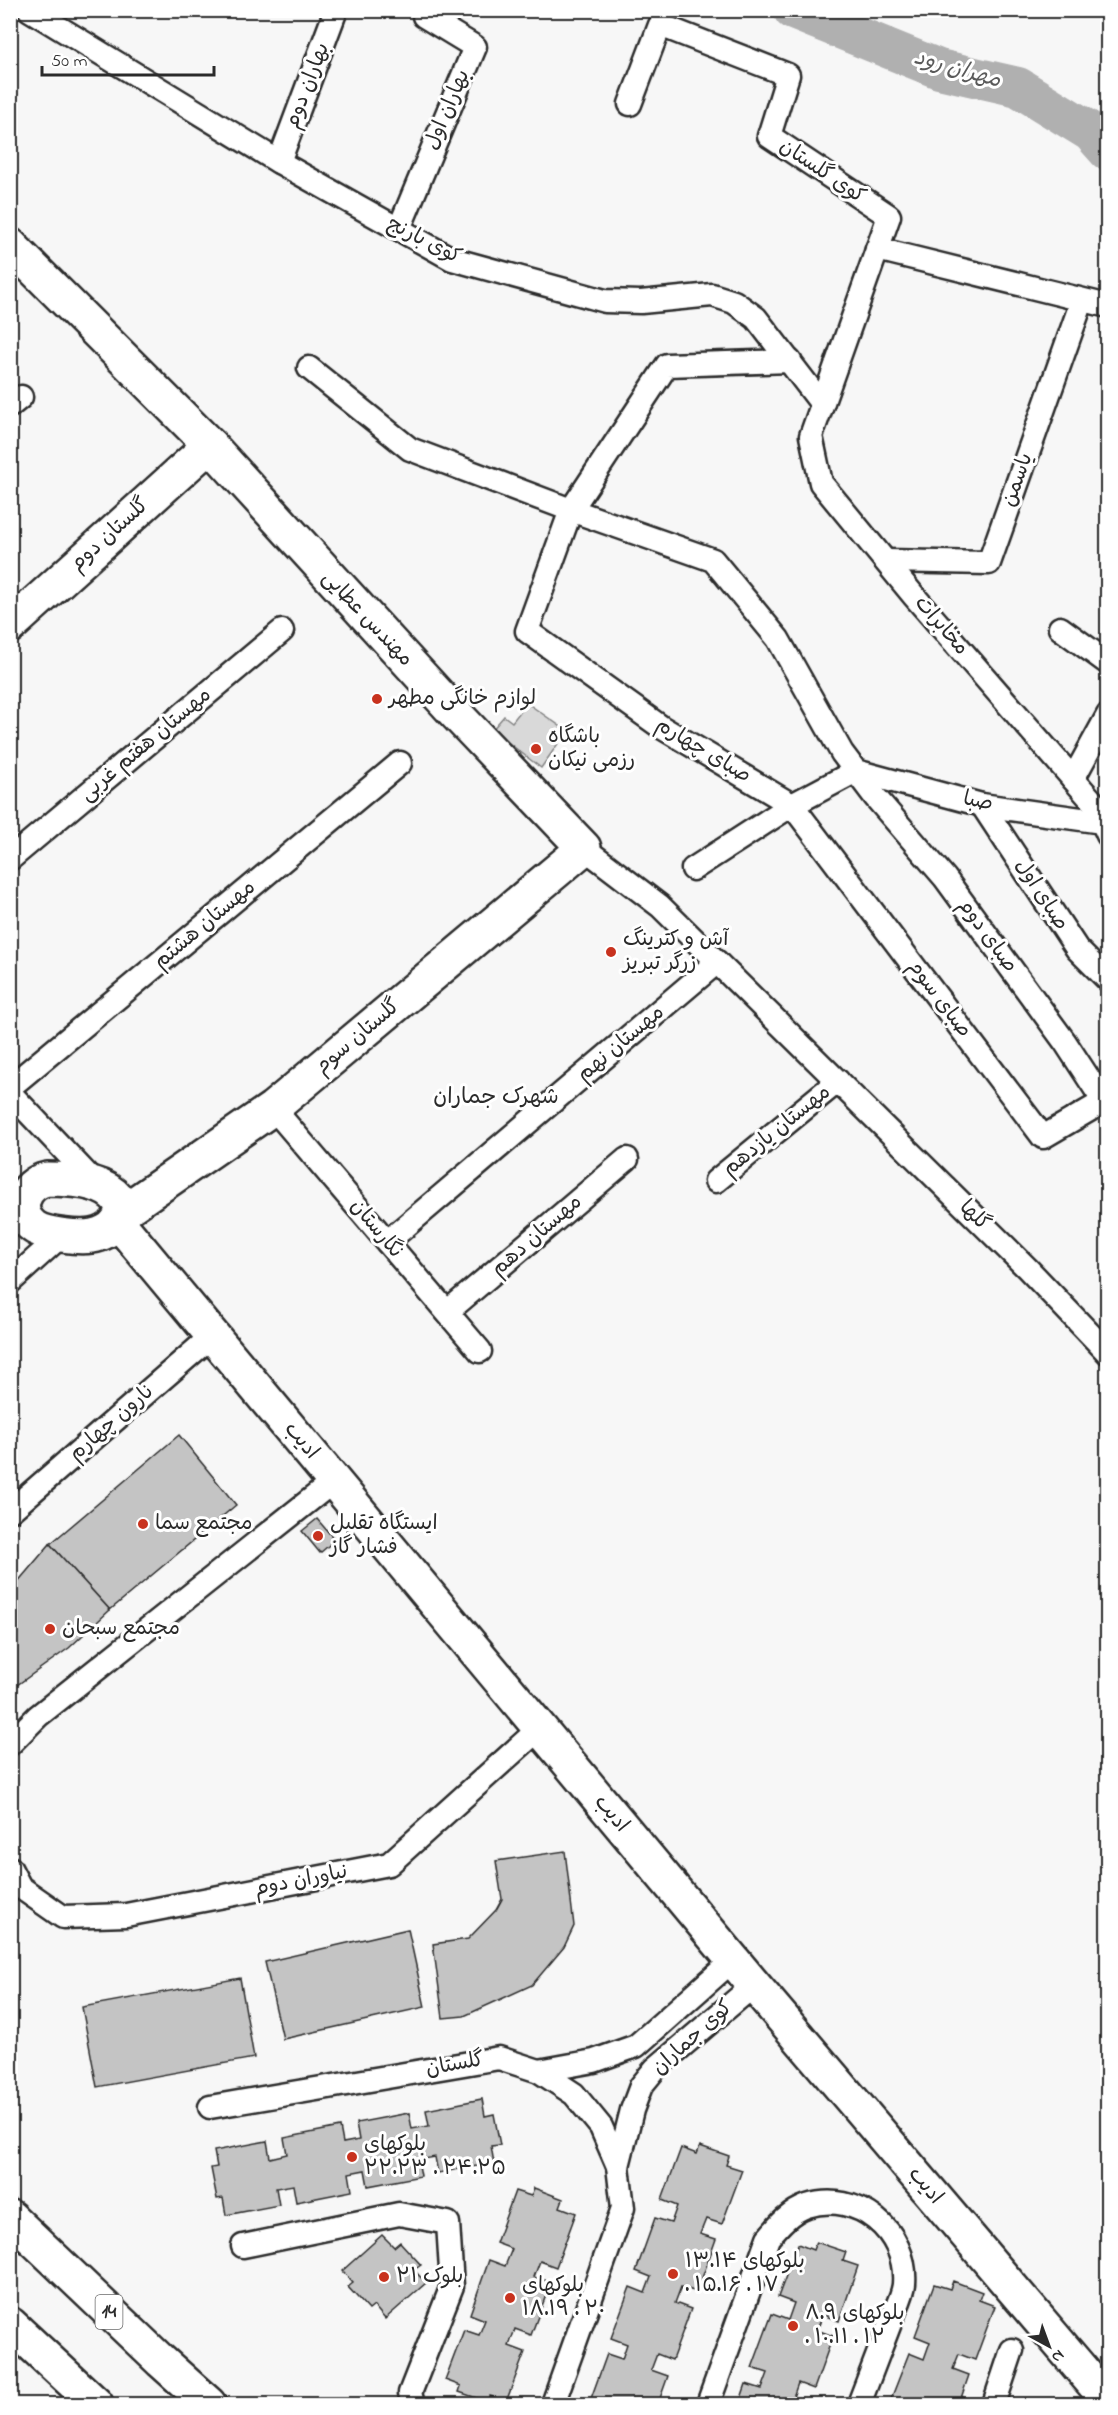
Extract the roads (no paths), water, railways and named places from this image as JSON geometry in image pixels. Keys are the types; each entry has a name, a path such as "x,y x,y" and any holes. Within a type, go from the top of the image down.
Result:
{"main road":[{"name":"مهندس عطایی","path":"10,245 210,445 455,714 585,848"},
{"name":"گلستان دوم","path":"10,626 210,445"},
{"name":"گلستان سوم","path":"36,1229 83,1237 110,1230 120,1217 273,1108 585,848"},
{"path":"36,1229 26,1217 19,1188 47,1179 65,1179 98,1186"},
{"name":"ادیب","path":"98,1186 113,1194 119,1202 120,1217 213,1335 753,1985 1099,2390 1107,2404"},
{"name":"14","path":"10,2217 161,2361 210,2404"},
{"path":"10,2324 96,2404"}],"street":[{"name":"کوی بارنج","path":"30,10 279,162 452,259 605,301 641,302 712,295 734,302 756,318 822,404"},
{"name":"بهاران دوم","path":"279,162 336,10"},
{"name":"بهاران اول","path":"399,229 475,47 424,16"},
{"name":"کوی گلستان","path":"630,104 660,25 788,75 769,136 889,216 822,404"},
{"path":"877,249 1107,306"},
{"name":"یاسمن","path":"886,561 988,563 1082,301"},
{"path":"571,510 667,364 790,361"},
{"name":"صبای دوم","path":"309,368 410,449 571,510 713,560 778,639 842,753 876,798 945,878 1065,1042 1105,1105"},
{"name":"مخابرات","path":"822,404 811,436 821,483 1094,803 1105,828"},
{"name":"صبای چهارم","path":"571,510 527,631 661,727 792,805"},
{"path":"1060,628 1107,663"},
{"name":"مهستان هفتم غربی","path":"10,859 282,631"},
{"path":"1073,779 1107,715"},
{"name":"مهستان هشتم","path":"10,1087 400,763"},
{"path":"693,869 792,805 856,771"},
{"name":"صبا","path":"856,771 982,805 1105,828"},
{"name":"صبای سوم","path":"792,805 1043,1137 1105,1105"},
{"name":"صبای اول","path":"982,805 1077,949 1107,980"},
{"name":"مهندس عطایی","path":"585,848 660,906 838,1081"},
{"name":"مهستان نهم","path":"387,1242 717,962"},
{"name":"مهستان یازدهم","path":"716,1181 838,1081"},
{"name":"گلها","path":"838,1081 1027,1268 1107,1353"},
{"path":"10,1093 98,1186"},
{"name":"نگارستان","path":"273,1108 480,1351"},
{"name":"مهستان دهم","path":"447,1312 627,1159"},
{"path":"10,1282 36,1229"},
{"name":"نارون چهارم","path":"10,1511 213,1335"},
{"path":"10,1744 39,1716 334,1481"},
{"name":"نیاوران دوم","path":"15,1878 63,1917 126,1915 389,1864 540,1728"},
{"name":"کوی جماران","path":"539,2070 594,2061 636,2046 733,1960"},
{"name":"کوی جماران","path":"618,2166 632,2110 641,2086 655,2068 753,1985"},
{"name":"گلستان","path":"210,2107 499,2058 539,2070 574,2094 601,2127 618,2166 623,2208 553,2404"},
{"path":"708,2404 768,2238 784,2219 806,2207 831,2202 856,2206 878,2219 894,2237 903,2260 904,2286 859,2404"},
{"path":"243,2246 399,2214 448,2223 452,2286 410,2393 413,2404"},
{"path":"994,2404 1012,2350"}],"waterway":[{"name":"مهران رود","path":"793,10 939,69 1018,87 1091,132 1108,151"}],"place":[{"name":"لوازم خانگی مطهر","path":"377,699"},
{"name":"باشگاه رزمی نیکان","path":"536,749"},
{"name":"آش و کترینگ زرگر تبریز","path":"611,952"},
{"name":"مجتمع سما","path":"143,1524"},
{"name":"ایستگاه تقلیل فشار گاز","path":"318,1536"},
{"name":"مجتمع سبحان","path":"50,1629"},
{"name":"بلوکهای ۲۲.۲۳ . ۲۴.۲۵","path":"352,2157"},
{"name":"بلوکهای ۱۳.۱۴ . ۱۵.۱۶ . ۱۷","path":"673,2274"},
{"name":"بلوک ۲۱","path":"384,2277"},
{"name":"بلوکهای ۱۸.۱۹ . ۲۰","path":"510,2298"},
{"name":"بلوکهای ۸.۹ . ۱۰.۱۱ . ۱۲","path":"793,2326"}],"district":[{"name":"شهرک جماران","path":"496,1098"}]}
